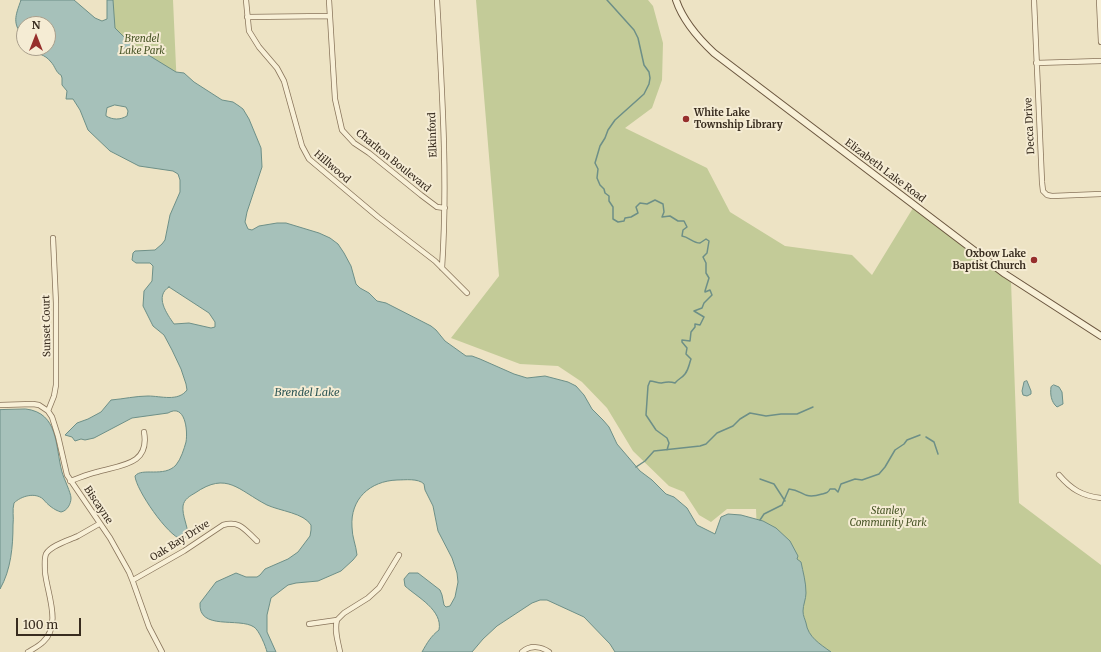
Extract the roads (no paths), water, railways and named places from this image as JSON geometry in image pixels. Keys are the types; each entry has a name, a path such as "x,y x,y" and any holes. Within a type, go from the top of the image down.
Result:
{"street":[{"name":"Hillwood","path":"246,0 249,30 253,39 277,68 284,81 302,146 308,159 442,268 467,293"},
{"name":"Charlton Boulevard","path":"329,0 335,99 342,130 354,143 375,157 421,195 437,207 444,208"},
{"name":"Elkinford","path":"436,0 444,208 442,268"},
{"name":"Elizabeth Lake Road","path":"676,0 690,27 714,53 1005,274 1101,336"},
{"name":"Decca Drive","path":"1034,0 1043,191 1047,195 1052,196 1101,194"},
{"path":"1099,0 1101,42"},
{"path":"247,16 330,16"},
{"path":"1036,63 1101,61"},
{"name":"Sunset Court","path":"48,411 54,396 56,385 56,306 53,238"},
{"path":"0,406 32,404 39,405 48,411"},
{"name":"Biscayne","path":"48,411 56,425 67,475 118,553 133,580 149,627 162,652"},
{"path":"70,481 135,461 141,454 145,445 144,432"},
{"path":"1059,475 1076,492 1086,496 1101,498"},
{"name":"Oak Bay Drive","path":"133,580 184,551 223,525 229,523 237,524 257,541"},
{"path":"28,652 44,642 52,624 46,579 46,554 50,549 99,524"},
{"path":"340,652 335,626 337,620 344,613 368,598 379,588 399,555"},
{"path":"309,624 337,620"},
{"path":"522,652 531,647 535,647 549,652"}],"water":[{"name":"Brendel Lake","path":"21,0 74,0 95,18 102,21 107,19 107,0 113,0 115,28 132,45 176,72 184,73 194,82 222,100 233,102 243,109 249,119 261,148 262,167 247,212 245,222 248,229 252,230 259,226 286,223 330,238 338,244 344,253 351,266 356,284 360,288 369,293 377,301 386,303 431,326 445,341 466,356 472,356 527,378 545,376 568,382 576,386 584,395 592,409 609,427 617,444 640,471 652,480 666,494 674,497 687,508 697,525 715,534 721,517 728,514 741,515 763,521 776,528 790,541 798,556 797,559 801,562 806,589 803,613 807,628 815,640 831,652 615,652 610,644 584,617 547,600 540,600 532,603 497,626 472,652 422,652 429,640 439,630 439,623 433,610 405,586 404,579 409,573 418,573 440,590 444,605 446,607 450,606 455,597 458,582 457,573 452,558 438,531 433,506 425,490 424,484 411,480 387,481 378,484 370,488 358,500 352,517 352,527 357,555 341,571 318,581 288,585 271,598 267,615 267,632 276,652 267,652 260,635 254,627 247,624 221,622 205,617 201,612 200,603 216,582 236,573 246,577 257,577 265,569 288,559 298,552 310,536 311,525 303,518 267,505 232,485 216,483 191,495 186,500 183,510 188,536 181,539 175,536 168,530 154,512 141,491 135,476 138,473 143,472 166,471 178,463 186,442 186,425 182,415 178,412 174,411 132,418 94,438 85,440 81,439 75,441 72,437 65,435 77,423 101,412 111,400 143,396 169,398 179,396 187,390 181,369 172,350 164,335 153,326 143,306 144,291 152,281 153,266 150,263 136,263 132,260 133,253 135,251 155,250 165,240 170,215 180,192 180,180 178,174 173,171 139,166 110,151 88,130 80,110 73,99 66,99 67,91 62,85 61,75 44,56 56,56 56,16 16,16","holes":["115,105 126,107 128,111 127,116 116,119 106,116 107,108","169,287 209,313 215,322 215,327 211,328 189,323 174,324 165,310 162,295"]},
{"path":"1027,381 1031,394 1027,396 1023,395 1022,391 1024,382"},
{"path":"1054,385 1059,387 1062,392 1063,404 1057,407 1053,403 1051,395 1051,387"},
{"path":"26,409 37,412 45,417 54,432 62,472 71,500 67,509 61,512 54,509 40,497 32,495 20,498 14,503 11,558 7,574 0,589 0,410"}],"waterway":[{"path":"607,0 634,30 638,38 644,65 649,72 650,78 644,94 615,120 608,130 600,146 595,163 598,169 597,178 605,193 609,196 609,201 613,207 613,219 618,222 624,221 625,218 631,217 638,213 636,207 640,203 647,204 655,200 663,204 664,212 662,217 670,216 678,221 684,221 687,227 683,230 682,236 698,243 706,239 709,241 707,253 703,257 706,263 706,273 709,278 705,292 710,290 712,295 704,303 702,308 694,311 704,317 700,325 695,324 695,327 691,332 690,341 682,340 687,348 686,354 691,359 687,370 675,383 650,381 648,386 646,415 656,430 667,438 669,443 667,450"},
{"path":"636,467 645,461 654,451 706,444 717,433 733,426 740,419 750,413 766,416 797,414 813,407"},
{"path":"760,520 764,514 782,505 789,489 815,496 826,493 830,489 835,489 838,492 841,484 855,479 862,480 879,474 895,450 907,440 920,435"},
{"path":"926,437 934,442 938,454"},
{"path":"760,479 774,484 785,501"}],"place":[{"name":"White Lake Township Library","path":"686,119"},
{"name":"Oxbow Lake Baptist Church","path":"1034,260"}],"park label":[{"name":"Brendel Lake Park","path":"142,44"},
{"name":"Stanley Community Park","path":"888,516"}]}
